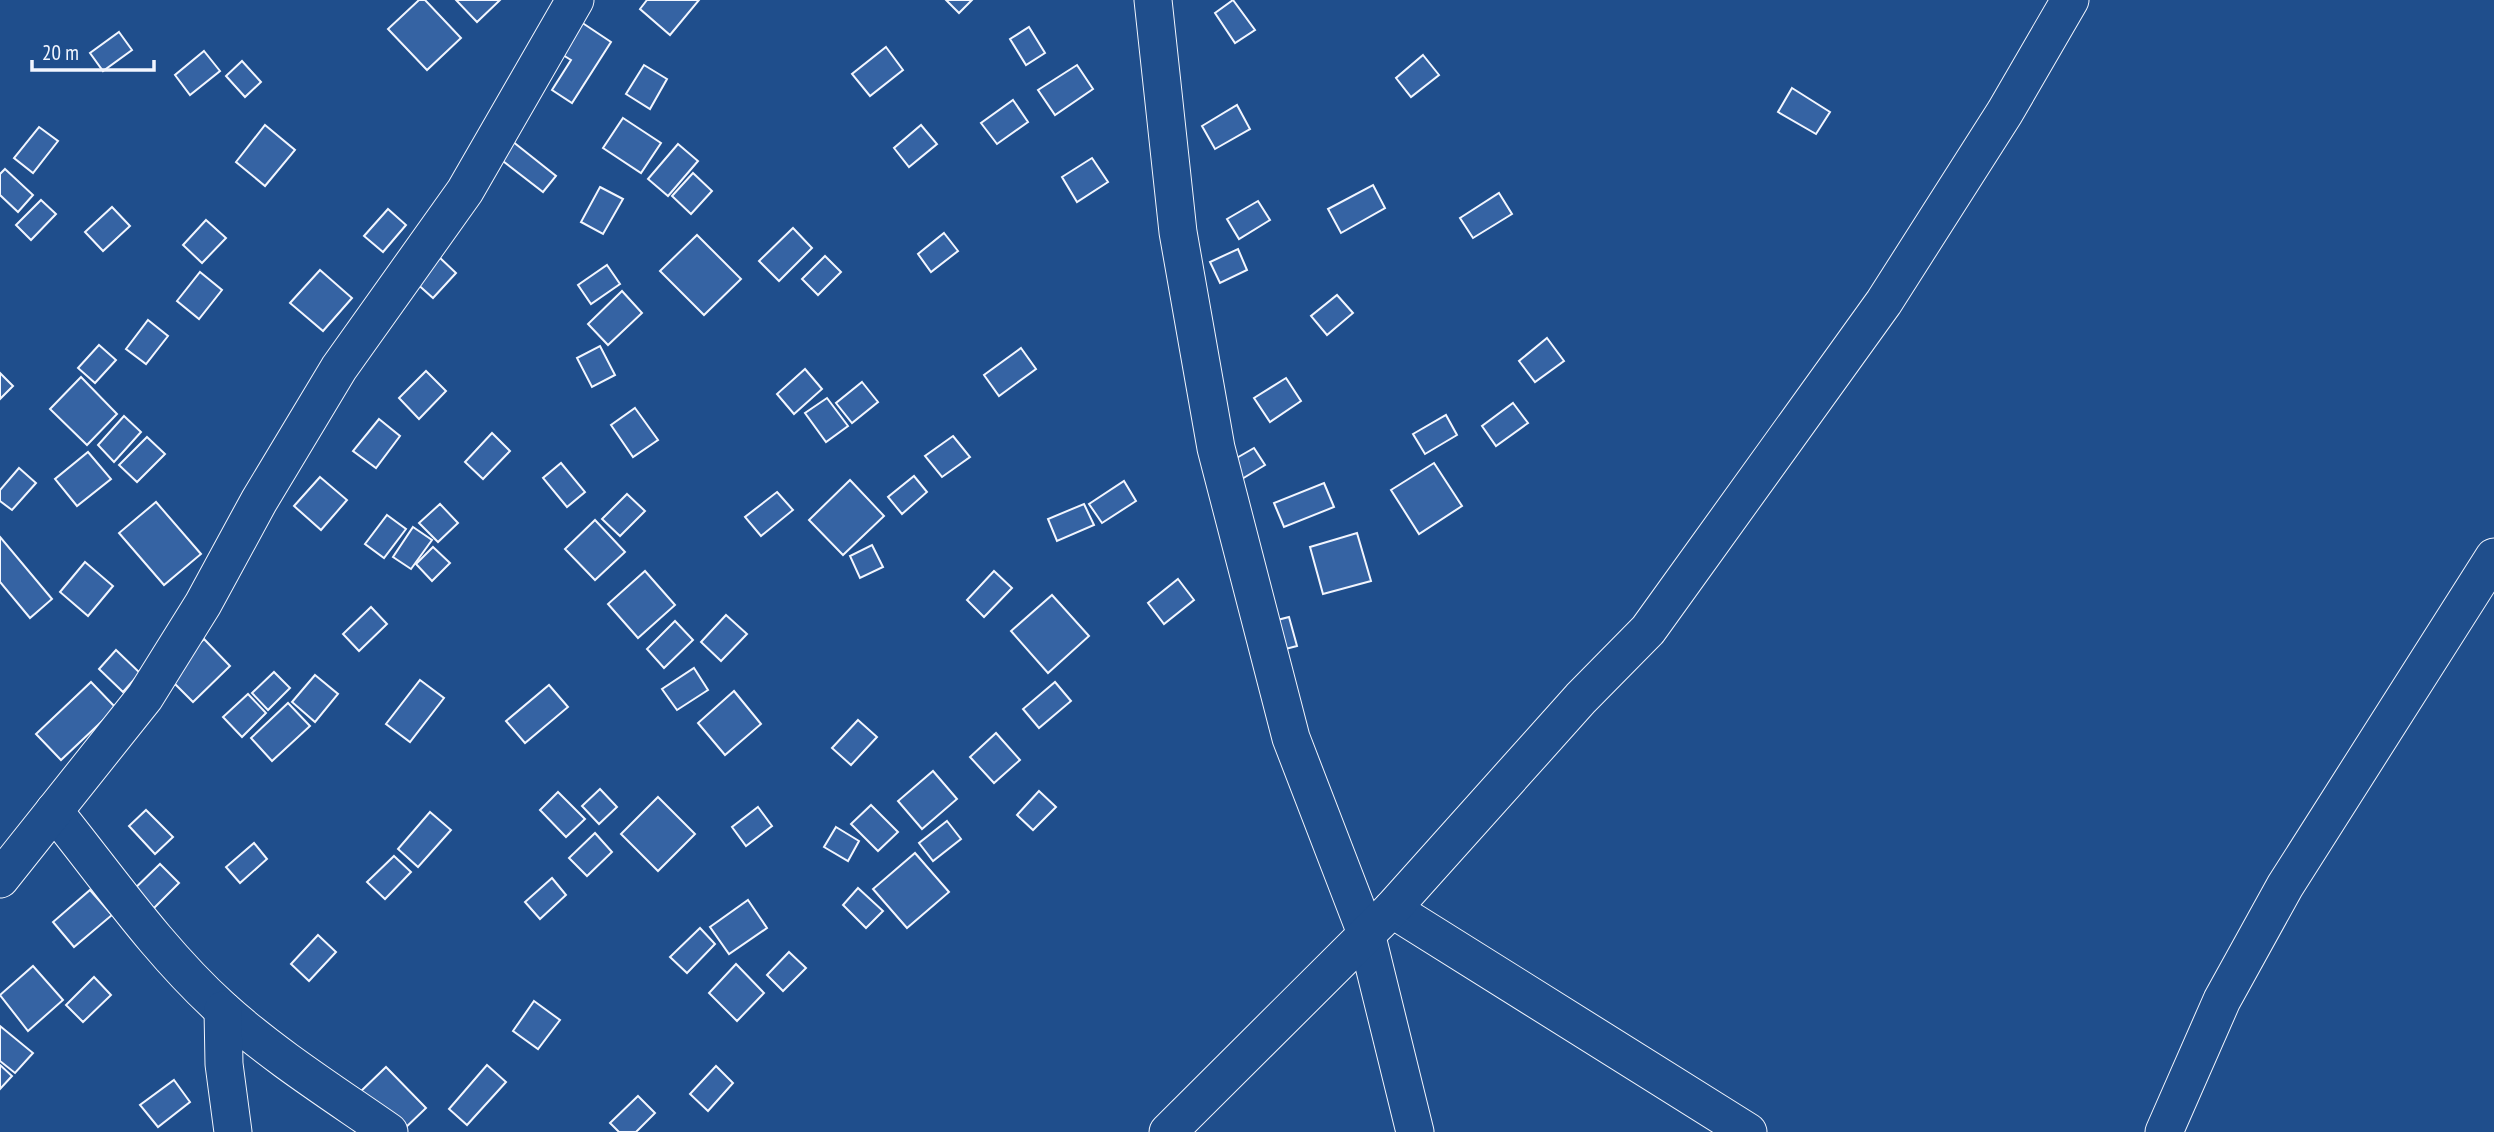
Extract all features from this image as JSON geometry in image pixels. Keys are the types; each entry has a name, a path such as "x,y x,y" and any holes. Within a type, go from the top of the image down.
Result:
{"street":[{"path":"0,879 145,697 203,604 259,501 338,368 465,191 575,0"},
{"path":"1153,0 1178,232 1216,448 1291,738 1379,921 1415,1132"},
{"path":"1168,1132 1283,1021 1379,921 1581,698 1648,630 1884,302 2006,112 2070,0"},
{"path":"2164,1132 2222,1000 2285,886 2494,557"},
{"path":"54,811 115,886 147,932 223,1010 389,1132"},
{"path":"1379,921 1748,1132"},
{"path":"223,1010 223,1064 233,1132"}],"building":[{"path":"419,0 425,0 461,38 427,70 388,29"},
{"path":"456,0 500,0 477,22"},
{"path":"647,0 699,0 670,35 640,9"},
{"path":"946,0 972,0 959,13"},
{"path":"1233,0 1255,30 1235,43 1215,13"},
{"path":"578,20 611,42 572,103 552,90 571,60 558,52"},
{"path":"1029,27 1045,53 1026,65 1010,39"},
{"path":"119,32 132,50 103,71 90,53"},
{"path":"886,47 903,70 870,96 852,74"},
{"path":"204,51 220,71 190,95 175,75"},
{"path":"1423,55 1439,75 1411,97 1396,78"},
{"path":"242,61 261,82 245,97 226,76"},
{"path":"644,65 667,79 650,109 626,94"},
{"path":"1077,65 1093,89 1055,115 1038,90"},
{"path":"1792,88 1830,112 1816,134 1778,112"},
{"path":"1013,100 1028,122 997,144 981,123"},
{"path":"1237,105 1250,129 1215,149 1202,126"},
{"path":"623,118 661,143 641,173 603,148"},
{"path":"265,125 295,150 265,186 236,162"},
{"path":"921,125 937,144 909,167 894,148"},
{"path":"39,127 58,141 33,173 14,158"},
{"path":"512,141 556,176 543,192 499,158"},
{"path":"678,144 698,161 668,196 648,179"},
{"path":"1092,158 1108,182 1077,202 1062,177"},
{"path":"5,169 33,195 18,212 0,195 0,174"},
{"path":"693,173 712,191 691,214 672,196"},
{"path":"1373,185 1385,208 1341,233 1328,209"},
{"path":"600,187 623,199 603,234 581,222"},
{"path":"1499,193 1512,214 1473,238 1460,218"},
{"path":"41,200 56,214 31,240 16,225"},
{"path":"1258,201 1270,220 1239,239 1227,219"},
{"path":"112,207 130,226 103,251 85,232"},
{"path":"388,209 406,225 383,252 364,236"},
{"path":"206,220 226,238 202,263 183,245"},
{"path":"793,228 812,248 779,281 759,261"},
{"path":"944,233 958,251 931,272 918,254"},
{"path":"697,235 741,279 704,315 660,271"},
{"path":"1238,249 1247,270 1220,283 1210,262"},
{"path":"438,256 456,273 433,298 415,282"},
{"path":"825,256 841,272 818,295 802,279"},
{"path":"607,265 620,284 591,304 578,285"},
{"path":"320,270 352,298 323,331 290,303"},
{"path":"200,272 222,290 199,319 177,301"},
{"path":"622,291 642,313 608,345 588,324"},
{"path":"1337,295 1353,313 1327,335 1311,316"},
{"path":"148,320 168,336 146,364 126,349"},
{"path":"1547,338 1564,361 1535,382 1519,361"},
{"path":"99,345 116,360 95,383 78,368"},
{"path":"600,346 615,375 592,387 577,358"},
{"path":"1021,348 1036,369 999,396 984,375"},
{"path":"805,369 822,389 794,414 777,394"},
{"path":"426,371 446,391 419,419 399,398"},
{"path":"0,373 13,386 0,399"},
{"path":"81,377 117,414 87,445 50,409"},
{"path":"1286,378 1301,401 1270,422 1254,398"},
{"path":"862,382 878,402 852,423 836,403"},
{"path":"827,398 848,426 826,442 805,413"},
{"path":"1513,403 1528,423 1496,446 1482,426"},
{"path":"635,408 658,440 633,457 611,425"},
{"path":"1446,415 1457,435 1425,454 1413,434"},
{"path":"124,416 141,432 114,462 98,445"},
{"path":"379,419 400,436 376,468 353,451"},
{"path":"492,433 510,451 483,479 465,462"},
{"path":"953,436 970,457 942,477 925,456"},
{"path":"147,437 165,454 137,482 119,465"},
{"path":"1254,448 1265,465 1232,485 1221,467"},
{"path":"88,452 111,479 77,506 55,479"},
{"path":"561,463 585,492 567,507 543,478"},
{"path":"1434,463 1462,506 1419,534 1391,490"},
{"path":"19,468 36,483 12,510 0,501 0,490"},
{"path":"914,476 927,492 902,514 888,497"},
{"path":"320,477 347,500 321,530 294,506"},
{"path":"850,480 884,516 843,555 809,520"},
{"path":"1124,481 1136,501 1102,523 1089,504"},
{"path":"1324,483 1334,507 1284,527 1274,503"},
{"path":"777,492 793,510 761,536 745,517"},
{"path":"627,494 645,511 620,536 602,519"},
{"path":"156,502 201,554 164,585 119,533"},
{"path":"440,504 458,523 438,542 419,523"},
{"path":"1084,504 1094,525 1057,541 1048,519"},
{"path":"387,515 406,529 384,558 365,544"},
{"path":"595,520 625,552 595,580 565,549"},
{"path":"413,527 432,540 411,569 393,557"},
{"path":"1357,533 1371,581 1323,594 1310,547"},
{"path":"0,537 52,599 30,618 0,582"},
{"path":"872,545 883,567 860,578 850,556"},
{"path":"433,547 450,563 432,581 416,564"},
{"path":"85,562 113,586 88,616 60,592"},
{"path":"645,571 675,605 638,638 608,604"},
{"path":"994,571 1012,588 984,617 967,600"},
{"path":"1178,579 1194,600 1164,624 1148,603"},
{"path":"1052,595 1089,636 1048,673 1011,631"},
{"path":"371,607 387,624 359,651 343,634"},
{"path":"726,615 747,634 721,661 701,642"},
{"path":"1289,617 1297,646 1262,655 1254,626"},
{"path":"675,621 693,640 664,668 647,649"},
{"path":"204,639 230,666 193,702 167,676"},
{"path":"116,650 140,673 123,692 99,669"},
{"path":"694,668 708,690 677,710 662,689"},
{"path":"274,672 290,688 268,710 252,693"},
{"path":"315,675 338,694 315,722 292,702"},
{"path":"420,680 444,698 410,742 386,724"},
{"path":"91,682 116,708 61,760 36,734"},
{"path":"1055,682 1071,701 1039,728 1023,709"},
{"path":"549,685 568,707 525,743 506,721"},
{"path":"734,691 761,724 725,755 698,723"},
{"path":"248,694 266,713 242,737 223,717"},
{"path":"288,703 310,726 272,761 251,738"},
{"path":"858,720 877,737 851,765 832,748"},
{"path":"996,733 1020,760 994,783 970,757"},
{"path":"933,771 957,799 922,829 898,801"},
{"path":"600,789 617,807 599,824 582,806"},
{"path":"1039,791 1056,807 1033,830 1017,815"},
{"path":"558,792 585,819 566,837 540,810"},
{"path":"658,797 695,834 658,871 621,834"},
{"path":"871,805 898,832 878,851 851,824"},
{"path":"758,807 772,826 746,846 732,827"},
{"path":"146,810 173,837 155,854 129,826"},
{"path":"430,812 451,830 418,867 398,849"},
{"path":"947,821 961,839 933,861 919,843"},
{"path":"836,827 859,841 848,861 824,847"},
{"path":"595,833 612,852 587,876 569,858"},
{"path":"254,843 267,859 240,883 226,867"},
{"path":"915,853 949,892 907,928 873,889"},
{"path":"394,856 411,872 385,899 367,882"},
{"path":"160,864 179,883 147,915 128,895"},
{"path":"552,878 566,895 540,919 525,902"},
{"path":"858,888 883,911 866,928 843,905"},
{"path":"90,890 112,915 74,947 53,922"},
{"path":"748,900 767,928 729,954 710,927"},
{"path":"700,928 715,944 687,973 670,957"},
{"path":"318,935 336,952 309,981 291,964"},
{"path":"789,952 806,968 783,991 767,975"},
{"path":"736,964 764,993 737,1021 709,993"},
{"path":"33,966 63,1000 28,1031 0,995"},
{"path":"94,977 111,995 83,1022 66,1005"},
{"path":"534,1001 560,1020 538,1049 513,1031"},
{"path":"0,1026 33,1053 15,1073 0,1061"},
{"path":"0,1065 12,1076 0,1089"},
{"path":"487,1065 506,1082 467,1125 449,1109"},
{"path":"716,1066 733,1083 708,1111 690,1094"},
{"path":"386,1067 426,1108 401,1132 358,1094"},
{"path":"174,1080 190,1102 158,1127 140,1105"},
{"path":"638,1096 655,1113 636,1132 619,1132 610,1123"}]}
